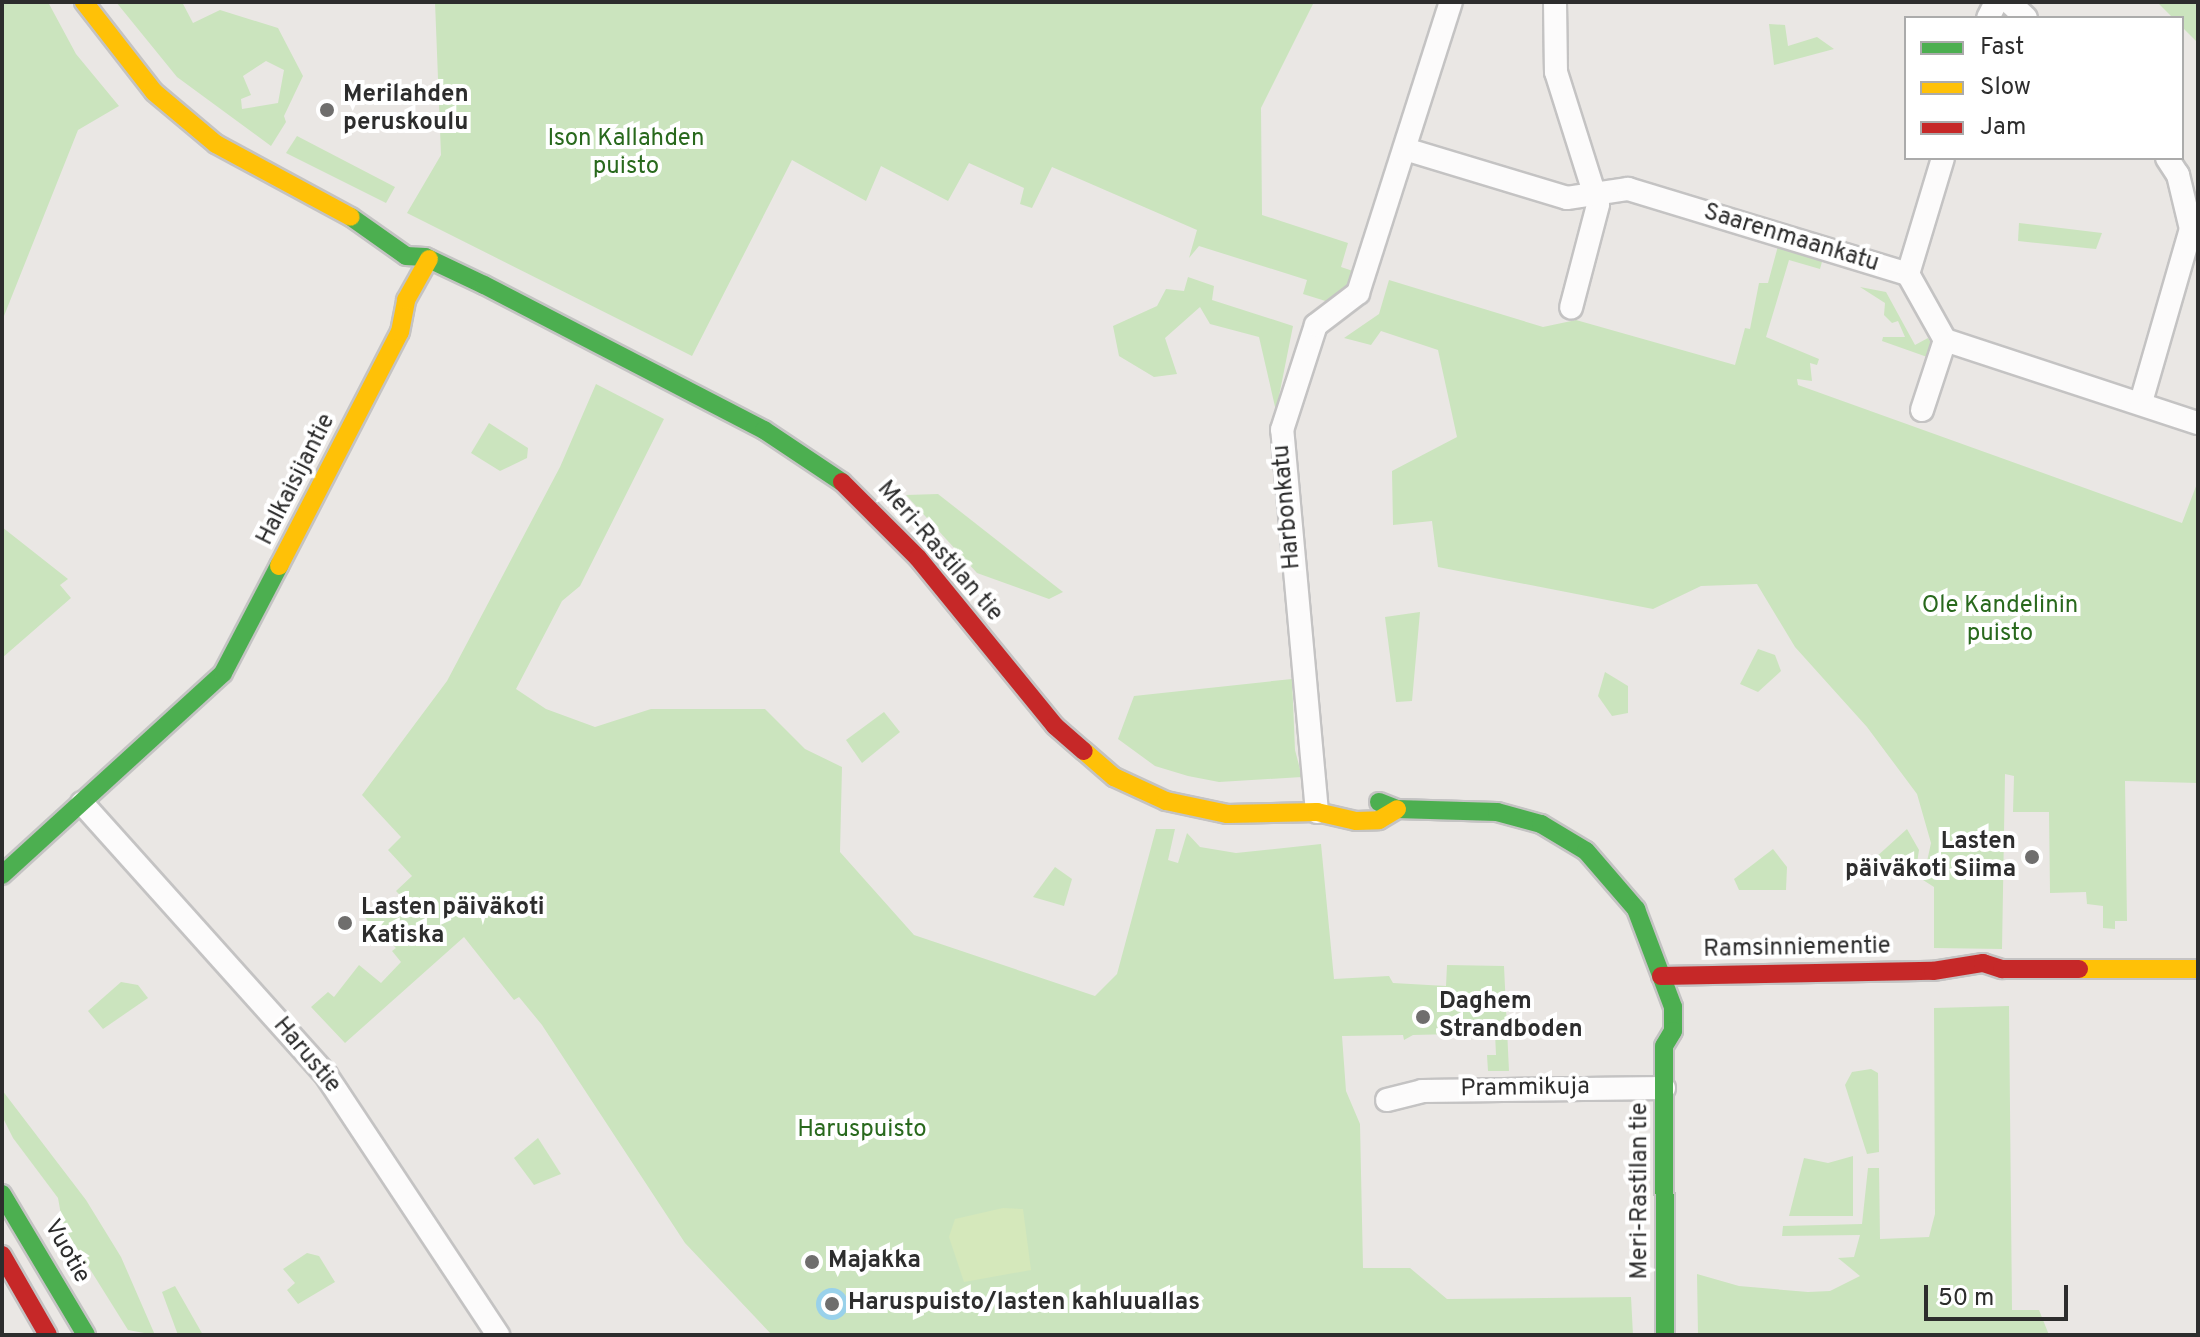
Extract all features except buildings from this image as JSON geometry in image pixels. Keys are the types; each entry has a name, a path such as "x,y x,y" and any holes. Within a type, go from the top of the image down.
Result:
{"street":[{"name":"Meri-Rastilan tie","path":"84,2 135,71 193,128 272,177 362,223 406,256 433,261"},
{"name":"Harbonkatu","path":"1317,812 1282,430 1316,325 1358,293 1451,2"},
{"path":"1555,2 1556,72 1595,194 1598,217 1571,308"},
{"path":"2009,2 2024,16"},
{"name":"Saarenmaankatu","path":"1405,149 1567,198 1628,189 1908,274 1945,340"},
{"path":"1908,274 1942,160"},
{"path":"2141,402 2191,229 2178,175 2168,160"},
{"name":"Meri-Rastilan tie","path":"362,223 393,227 433,261 764,430 845,484 918,558 1055,726 1114,777 1166,801 1206,811 1317,812 1367,820 1397,809 1497,812 1567,838 1604,867 1636,909 1661,976 1656,1033 1664,1046 1665,1335"},
{"name":"Halkaisijantie","path":"2,875 181,710 202,672 232,649 400,332 423,309 433,261"},
{"path":"1922,410 1945,340 2198,423"},
{"name":"Harustie","path":"82,803 326,1075 498,1335"},
{"name":"Ramsinniementie","path":"1661,976 1933,971 1956,979 1983,978 2002,969 2198,969"},
{"name":"Prammikuja","path":"1387,1100 1422,1091 1664,1088"},
{"name":"Vuotie","path":"2,1194 86,1335"},
{"path":"2,1255 48,1335"}],"green space":[{"path":"2,2 48,2 76,54 119,106 78,130 2,321"},
{"path":"116,2 182,2 193,23 220,10 278,28 303,76 284,116 286,122 271,146 177,77","holes":["266,61 284,70 278,103 242,109 241,99 251,95 243,76"]},
{"name":"Ison Kallahden puisto","path":"435,2 1314,2 1261,108 1262,215 1348,243 1341,267 1356,272 1350,291 1332,303 1303,294 1307,280 1199,246 1189,258 1197,230 1052,167 1032,208 1020,204 1024,188 969,163 948,201 881,166 866,201 792,160 692,356 407,213 441,155"},
{"path":"2157,2 2198,2 2198,43 2184,29 2184,16 2171,16"},
{"path":"1769,24 1785,25 1788,46 1817,37 1834,49 1774,65"},
{"path":"297,136 395,187 386,203 286,153"},
{"path":"2019,223 2102,233 2096,249 2018,241"},
{"name":"Ole Kandelinin puisto","path":"1778,246 1823,258 1820,269 1789,260 1766,337 1819,359 1817,365 1810,363 1812,381 1797,379 1798,385 2182,523 2198,481 2198,783 2125,781 2127,921 2115,921 2115,929 2103,928 2103,906 2087,904 2086,892 2050,893 2049,812 2013,812 2014,776 2005,774 2002,949 1934,948 1934,887 1923,880 1931,843 1917,794 1867,727 1795,647 1757,584 1701,586 1653,609 1438,567 1432,521 1393,525 1392,471 1457,437 1438,350 1381,331 1371,345 1344,338 1379,314 1389,280 1543,327 1576,320 1735,365 1745,328 1750,329 1759,283 1768,283"},
{"path":"1188,277 1214,286 1212,300 1293,326 1276,411 1259,337 1210,324 1200,307 1165,338 1177,374 1154,377 1119,356 1113,326 1157,306 1166,289 1184,291"},
{"path":"1860,287 1886,292 1915,345 1928,338 1934,347 1930,358 1882,341 1883,337 1905,337 1898,321 1892,323 1884,315 1885,303"},
{"name":"Haruspuisto","path":"596,384 664,419 580,586 562,601 516,689 546,709 595,727 651,709 765,709 805,749 842,767 840,852 914,935 1095,996 1117,974 1156,829 1175,829 1168,860 1178,863 1187,833 1200,847 1236,853 1321,844 1334,979 1389,976 1393,983 1446,986 1447,965 1504,966 1509,1071 1488,1071 1487,1055 1496,1055 1495,1033 1413,1035 1404,1040 1403,1035 1342,1036 1346,1091 1360,1124 1363,1268 1410,1268 1447,1299 1631,1297 1633,1335 772,1335 685,1243 542,1025 519,997 514,1000 464,937 345,1043 311,1007 328,992 334,997 359,965 381,983 401,962 392,951 396,948 365,918 401,896 396,891 412,876 388,850 401,837 362,795 447,681 560,467"},
{"path":"489,423 528,448 527,458 500,471 471,453"},
{"path":"938,494 1063,592 1049,599 977,573 906,495"},
{"path":"2,527 68,579 60,585 71,598 2,658"},
{"path":"1420,612 1412,701 1396,702 1385,617"},
{"path":"1758,649 1775,655 1781,671 1758,692 1740,684"},
{"path":"1605,672 1628,686 1628,713 1612,716 1598,696"},
{"path":"1292,679 1295,750 1302,777 1219,782 1188,776 1155,766 1118,739 1134,696"},
{"path":"884,712 900,732 862,763 846,740"},
{"path":"1907,829 1919,850 1916,870 1883,872 1875,858"},
{"path":"1773,849 1787,867 1786,890 1739,890 1734,879"},
{"path":"1055,867 1072,879 1064,906 1033,897"},
{"path":"121,982 138,985 148,998 103,1029 88,1011"},
{"path":"2009,1006 2012,1310 2039,1310 2049,1335 1698,1335 1697,1274 1739,1286 1808,1292 1830,1291 1860,1276 1838,1258 1854,1257 1860,1235 1782,1236 1783,1226 1862,1224 1868,1168 1879,1168 1880,1239 1929,1237 1935,1214 1934,1008"},
{"path":"1871,1069 1878,1073 1879,1152 1867,1154 1845,1085 1852,1072"},
{"path":"2,1090 86,1200 121,1257 155,1335 128,1330 63,1226 58,1198 13,1138 2,1116"},
{"path":"538,1138 561,1174 534,1185 514,1158"},
{"path":"1853,1156 1853,1216 1789,1216 1804,1158 1828,1163"},
{"path":"1003,1208 1023,1209 1031,1270 964,1282 949,1237 955,1219"},
{"path":"307,1253 319,1256 335,1282 298,1304 287,1290 295,1283 283,1269"},
{"path":"175,1286 203,1335 178,1335 162,1292"}],"water":[{"name":"Haruspuisto/lasten kahluuallas","path":"832,1288 843,1293 848,1304 843,1315 832,1320 821,1315 816,1304 821,1293"}],"traffic: fast":[{"path":"351,217 406,256 425,257 484,285 764,430 842,482"},
{"path":"2,875 223,673 279,566"},
{"path":"1379,802 1397,809 1497,812 1541,824 1586,851 1636,909 1673,1007 1673,1031 1664,1046 1665,1335"},
{"path":"2,1194 86,1335"}],"traffic: slow":[{"path":"84,2 154,92 216,144 351,217"},
{"path":"279,566 400,332 406,300 429,259"},
{"path":"1084,751 1114,777 1166,801 1227,814 1317,812 1356,821 1379,820 1397,809"},
{"path":"2079,969 2198,969"}],"traffic: jam":[{"path":"842,482 918,558 1055,726 1084,751"},
{"path":"1661,976 1933,971 1983,963 2002,969 2079,969"},
{"path":"2,1255 48,1335"}],"place":[{"name":"Merilahden peruskoulu","path":"327,110"},
{"name":"Lasten päiväkoti Siima","path":"2032,857"},
{"name":"Lasten päiväkoti Katiska","path":"345,923"},
{"name":"Daghem Strandboden","path":"1423,1017"},
{"name":"Majakka","path":"812,1262"},
{"name":"Haruspuisto/lasten kahluuallas","path":"832,1304"}]}
